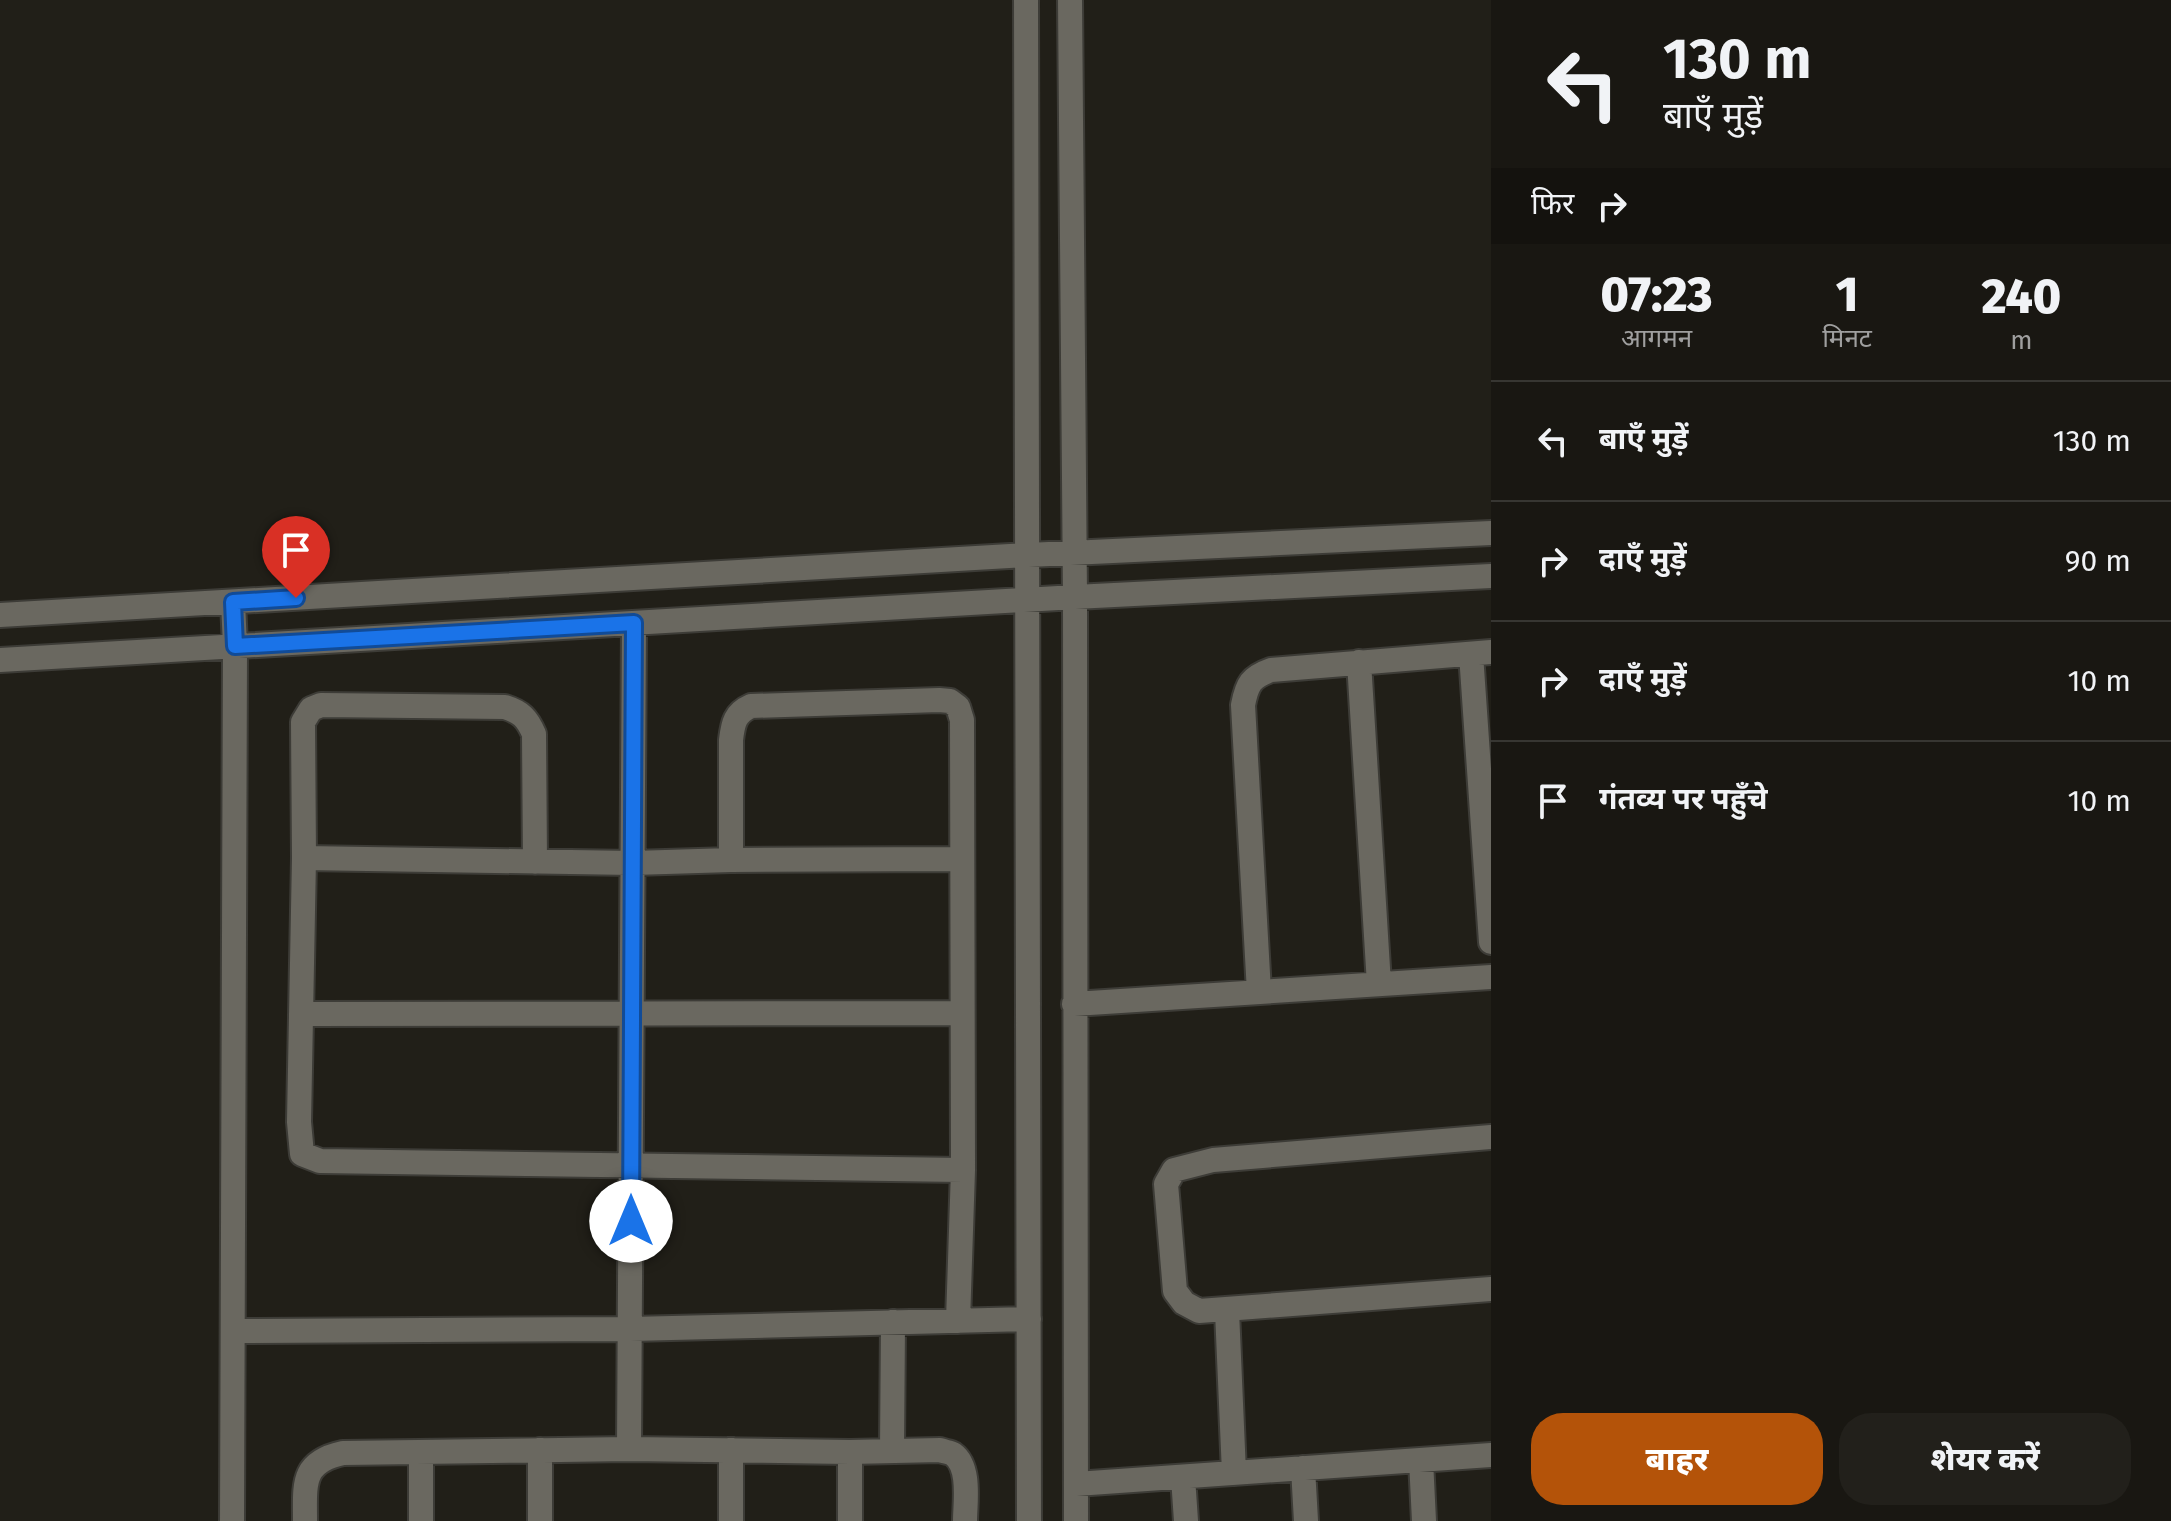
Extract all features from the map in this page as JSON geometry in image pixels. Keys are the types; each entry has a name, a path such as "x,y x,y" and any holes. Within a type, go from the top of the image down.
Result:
{"street":[{"path":"1026,0 1029,1521"},
{"path":"1070,0 1075,597 1076,1521"},
{"path":"0,615 1028,555 1491,533"},
{"path":"0,660 1075,597 1491,576"},
{"path":"232,1521 233,602"},
{"path":"629,1449 634,623"},
{"path":"1259,992 1243,705 1246,685 1255,675 1271,670 1481,653 1491,942"},
{"path":"1359,662 1379,984"},
{"path":"731,860 731,740 733,723 739,711 751,706 939,700 950,701 958,707 962,720 963,1170 958,1321"},
{"path":"535,862 534,734 521,712 505,707 321,705 311,709 303,722 299,1140 302,1154 320,1161 963,1170"},
{"path":"304,858 633,863 962,859"},
{"path":"1074,1004 1491,977"},
{"path":"301,1014 962,1013"},
{"path":"1491,1137 1213,1160 1174,1170 1166,1184 1175,1291 1184,1303 1199,1311 1491,1289"},
{"path":"1227,1311 1234,1473"},
{"path":"233,1331 631,1329 1029,1319"},
{"path":"892,1450 893,1322"},
{"path":"305,1521 306,1480 312,1466 343,1453 629,1449 940,1450 953,1454 961,1465 965,1521"},
{"path":"540,1450 540,1521"},
{"path":"731,1450 731,1521"},
{"path":"850,1452 850,1521"},
{"path":"421,1453 421,1521"},
{"path":"1076,1484 1491,1455"},
{"path":"1421,1460 1424,1521"},
{"path":"1303,1468 1306,1521"},
{"path":"1183,1477 1186,1521"}],"route":[{"path":"296,598 233,602 235,646 634,623 631,1221"}]}
